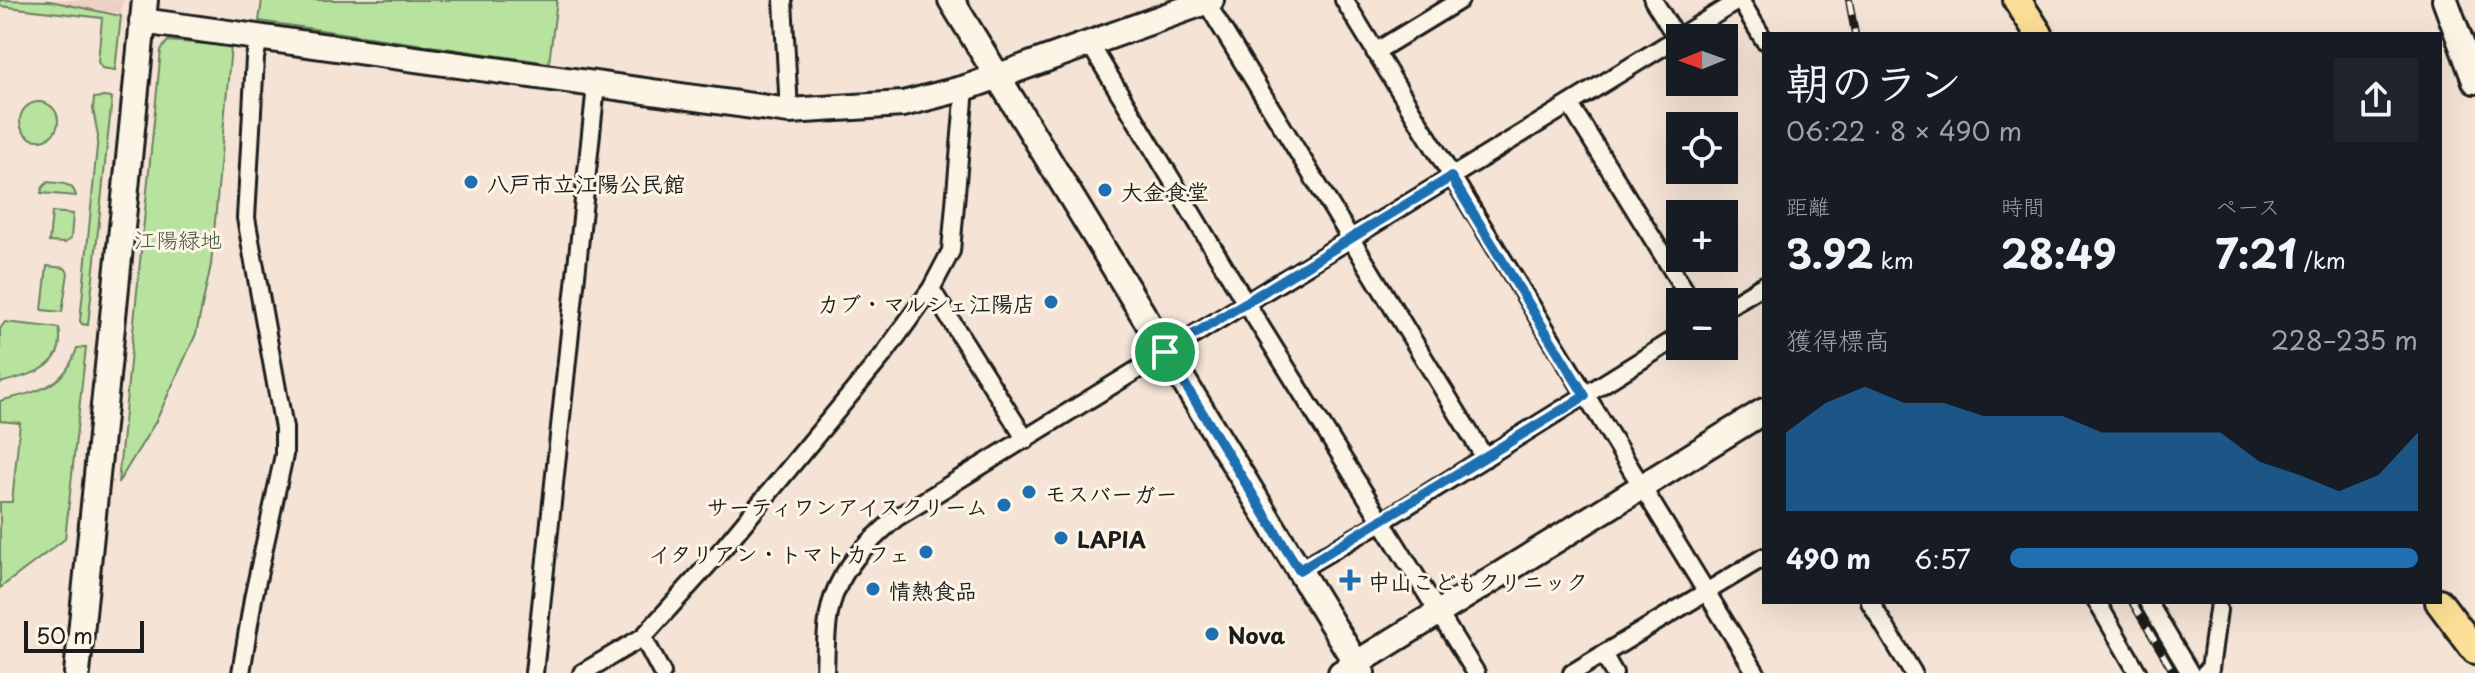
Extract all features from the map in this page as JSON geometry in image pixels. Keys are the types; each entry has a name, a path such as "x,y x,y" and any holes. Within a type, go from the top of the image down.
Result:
{"main road":[{"path":"2017,0 2038,32"},
{"path":"2440,604 2475,650"}],"street":[{"path":"783,0 789,111"},
{"path":"951,0 1299,570 1353,670 1439,612 1762,412"},
{"path":"1344,0 1756,673"},
{"path":"1375,52 1460,0"},
{"path":"1653,0 1668,24"},
{"path":"1698,24 1740,0 1762,37"},
{"path":"2445,0 2459,46 2475,81"},
{"path":"77,673 144,10 259,37 789,111 903,104 965,88 1209,1 1485,458"},
{"path":"241,673 253,599 284,455 284,428 246,218 255,58 259,37"},
{"path":"825,673 830,610 837,587 857,555 896,518 1666,43"},
{"path":"1090,44 1246,303 1476,673"},
{"path":"534,673 596,86"},
{"path":"582,673 643,637 724,547 884,354 931,289 951,251 965,88"},
{"path":"1570,105 1683,288"},
{"path":"1738,301 1762,286"},
{"path":"931,289 1026,440"},
{"path":"1299,570 1666,345"},
{"path":"1572,673 1762,558"},
{"path":"1871,604 1913,673"},
{"path":"2098,604 2138,673"},
{"path":"2149,604 2190,673"},
{"path":"2205,673 2210,669 2218,610"},
{"path":"643,637 662,673"},
{"path":"1603,654 1614,673"}],"shaded area":[{"path":"5,0 123,0 121,13"}],"green space":[{"path":"0,0 50,1 121,16 115,70 102,68 98,62 102,18 0,6"},
{"path":"262,0 557,0 549,63 259,21"},
{"name":"江陽緑地","path":"168,41 231,46 211,265 196,334 156,421 118,483 161,50"},
{"path":"94,98 112,98 88,325 80,321 98,136 93,109"},
{"path":"39,102 52,108 58,121 52,134 39,140 26,134 20,121 26,108"},
{"path":"48,182 69,186 76,196 41,193"},
{"path":"52,212 73,214 71,238 65,243 49,242"},
{"path":"47,266 65,268 68,273 62,312 42,310"},
{"path":"5,322 59,328 58,353 44,368 0,383 0,329"},
{"path":"86,347 65,539 0,588 0,502 12,502 20,423 0,421 0,401 48,386 65,372 77,348"}],"railway":[{"path":"1849,0 1855,32"},
{"path":"2133,604 2174,673"}],"place":[{"name":"八戸市立江陽公民館","path":"471,182"},
{"name":"大金食堂","path":"1105,190"},
{"name":"カブ・マルシェ江陽店","path":"1051,302"},
{"name":"モスバーガー","path":"1029,492"},
{"name":"サーティワンアイスクリーム","path":"1004,505"},
{"name":"LAPIA","path":"1061,538"},
{"name":"イタリアン・トマトカフェ","path":"926,552"},
{"name":"中山こどもクリニック","path":"1350,580"},
{"name":"情熱食品","path":"873,589"},
{"name":"Nova","path":"1212,634"}],"route":[{"path":"1451,177 1585,396 1299,570 1165,352 1451,177"}]}
